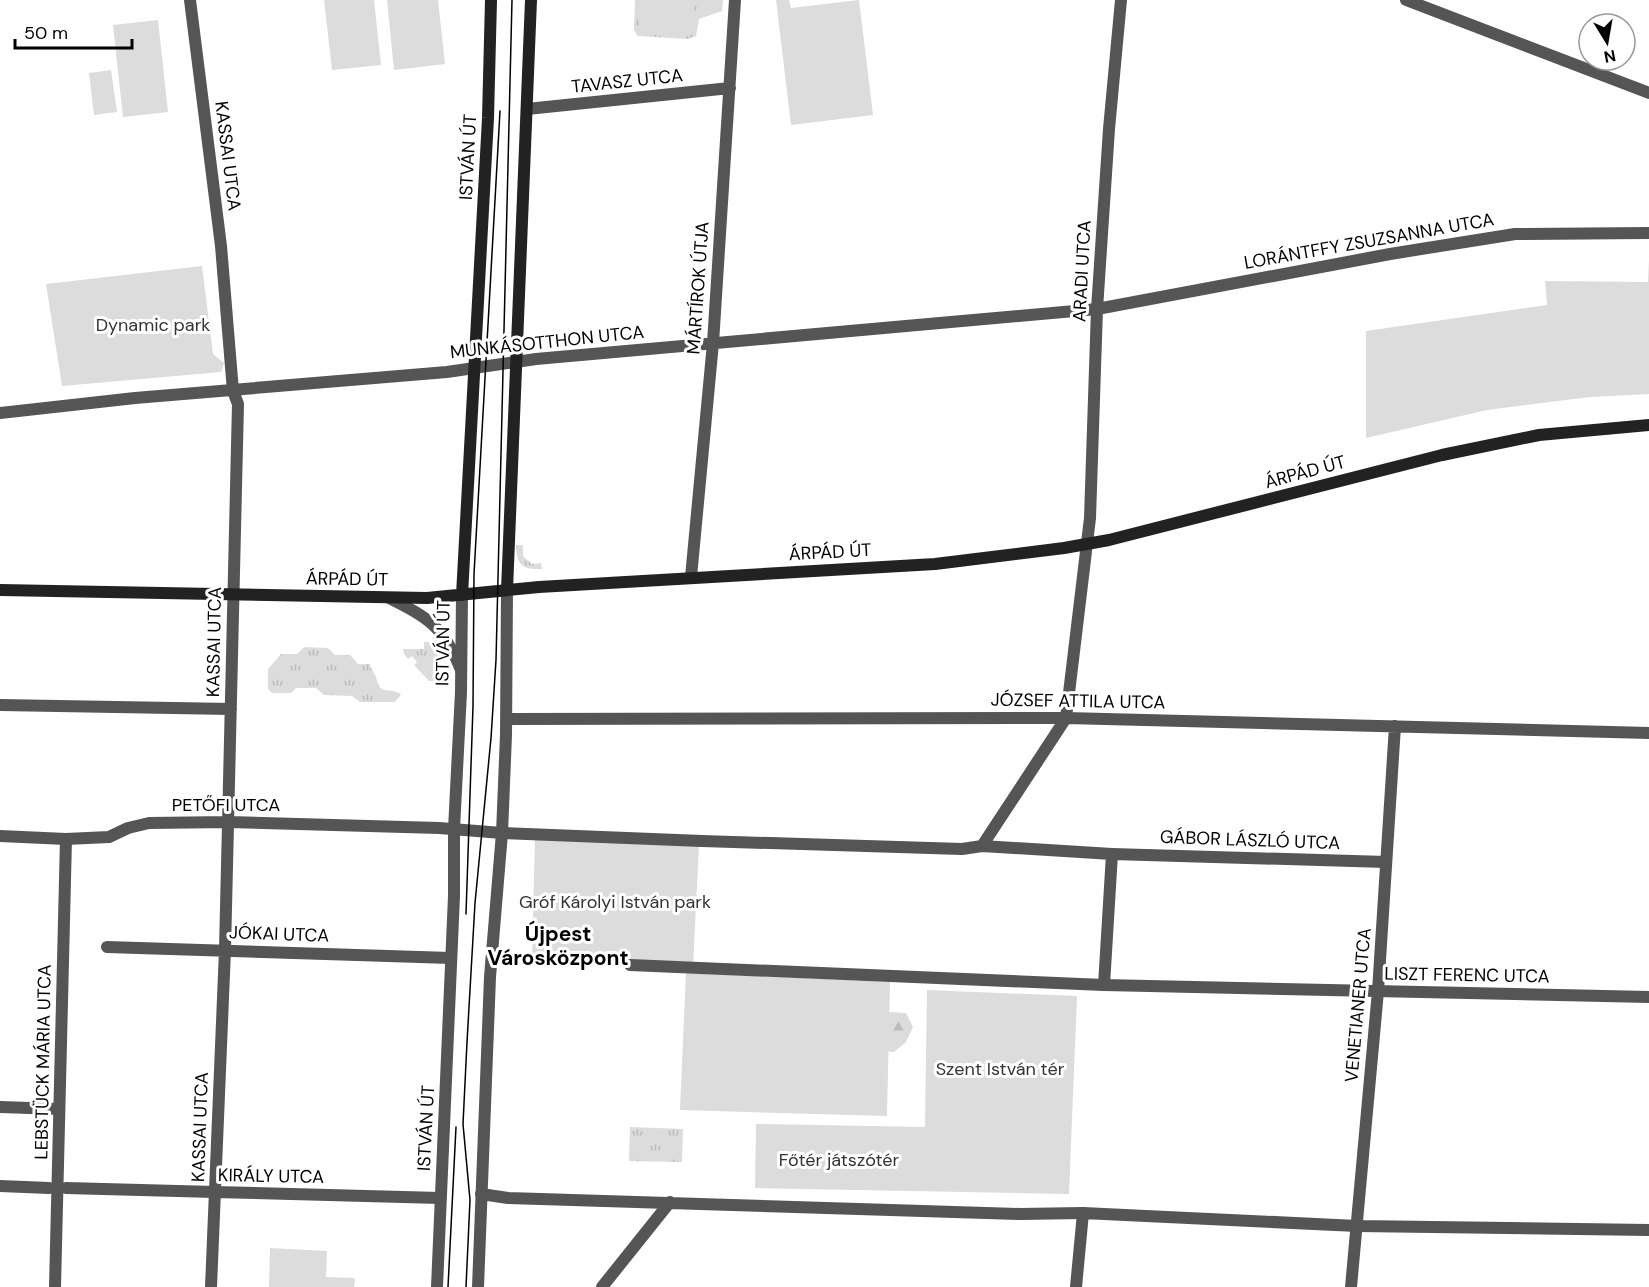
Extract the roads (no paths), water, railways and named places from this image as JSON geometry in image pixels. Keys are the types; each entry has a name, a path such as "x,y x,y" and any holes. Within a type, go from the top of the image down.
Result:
{"main road":[{"name":"ISTVÁN ÚT","path":"462,596 488,118 491,0"},
{"path":"507,590 531,0"},
{"name":"ÁRPÁD ÚT","path":"0,590 427,598 691,577 935,564 1086,544 1239,508 1442,455 1539,435 1649,425"}],"street":[{"name":"KASSAI UTCA","path":"190,0 221,246 233,391 237,404 229,822 211,1287"},
{"name":"MÁRTÍROK ÚTJA","path":"691,577 713,343 735,0"},
{"name":"ARADI UTCA","path":"1066,717 1090,518 1097,309 1109,129 1121,0"},
{"path":"1406,0 1649,93"},
{"name":"TAVASZ UTCA","path":"527,109 730,88"},
{"name":"LORÁNTFFY ZSUZSANNA UTCA","path":"1097,309 1390,254 1515,234 1649,233"},
{"name":"MUNKÁSOTTHON UTCA","path":"0,413 713,343 1097,309"},
{"path":"478,1287 491,959 502,833 507,719 507,590"},
{"name":"ISTVÁN ÚT","path":"437,1287 454,896 462,596"},
{"path":"389,598 415,611 434,625 450,644 461,670"},
{"path":"0,705 231,709"},
{"path":"982,846 1066,717"},
{"name":"JÓZSEF ATTILA UTCA","path":"507,719 1066,717 1649,733"},
{"name":"VENETIANER UTCA","path":"1351,1287 1378,991 1395,726"},
{"name":"PETŐFI UTCA","path":"0,836 66,839 109,837 128,828 149,823 229,822 454,829 502,833"},
{"path":"502,833 962,849 982,846 1112,854 1104,985"},
{"name":"LEBSTÜCK MÁRIA UTCA","path":"55,1287 66,839"},
{"name":"GÁBOR LÁSZLÓ UTCA","path":"1112,854 1386,862"},
{"name":"JÓKAI UTCA","path":"107,947 451,958"},
{"name":"LISZT FERENC UTCA","path":"630,965 1104,985 1649,997"},
{"path":"0,1107 59,1109"},
{"path":"0,1186 49,1188"},
{"name":"KIRÁLY UTCA","path":"66,1188 440,1198"},
{"path":"481,1194 508,1198 1009,1214 1083,1213 1357,1226 1649,1230"},
{"path":"602,1287 670,1202"},
{"path":"1076,1287 1083,1213"}],"tram line":[{"path":"466,1287 470,1200 463,1124 475,903 496,660 512,0"},
{"path":"466,914 473,706 474,574 500,111"},
{"path":"448,1287 456,1127"}],"district":[{"name":"Újpest Városközpont","path":"558,946"}],"park label":[{"name":"Dynamic park","path":"153,325"},
{"name":"Gróf Károlyi István park","path":"615,902"},
{"name":"Szent István tér","path":"1000,1069"},
{"name":"Főtér játszótér","path":"839,1160"}]}
